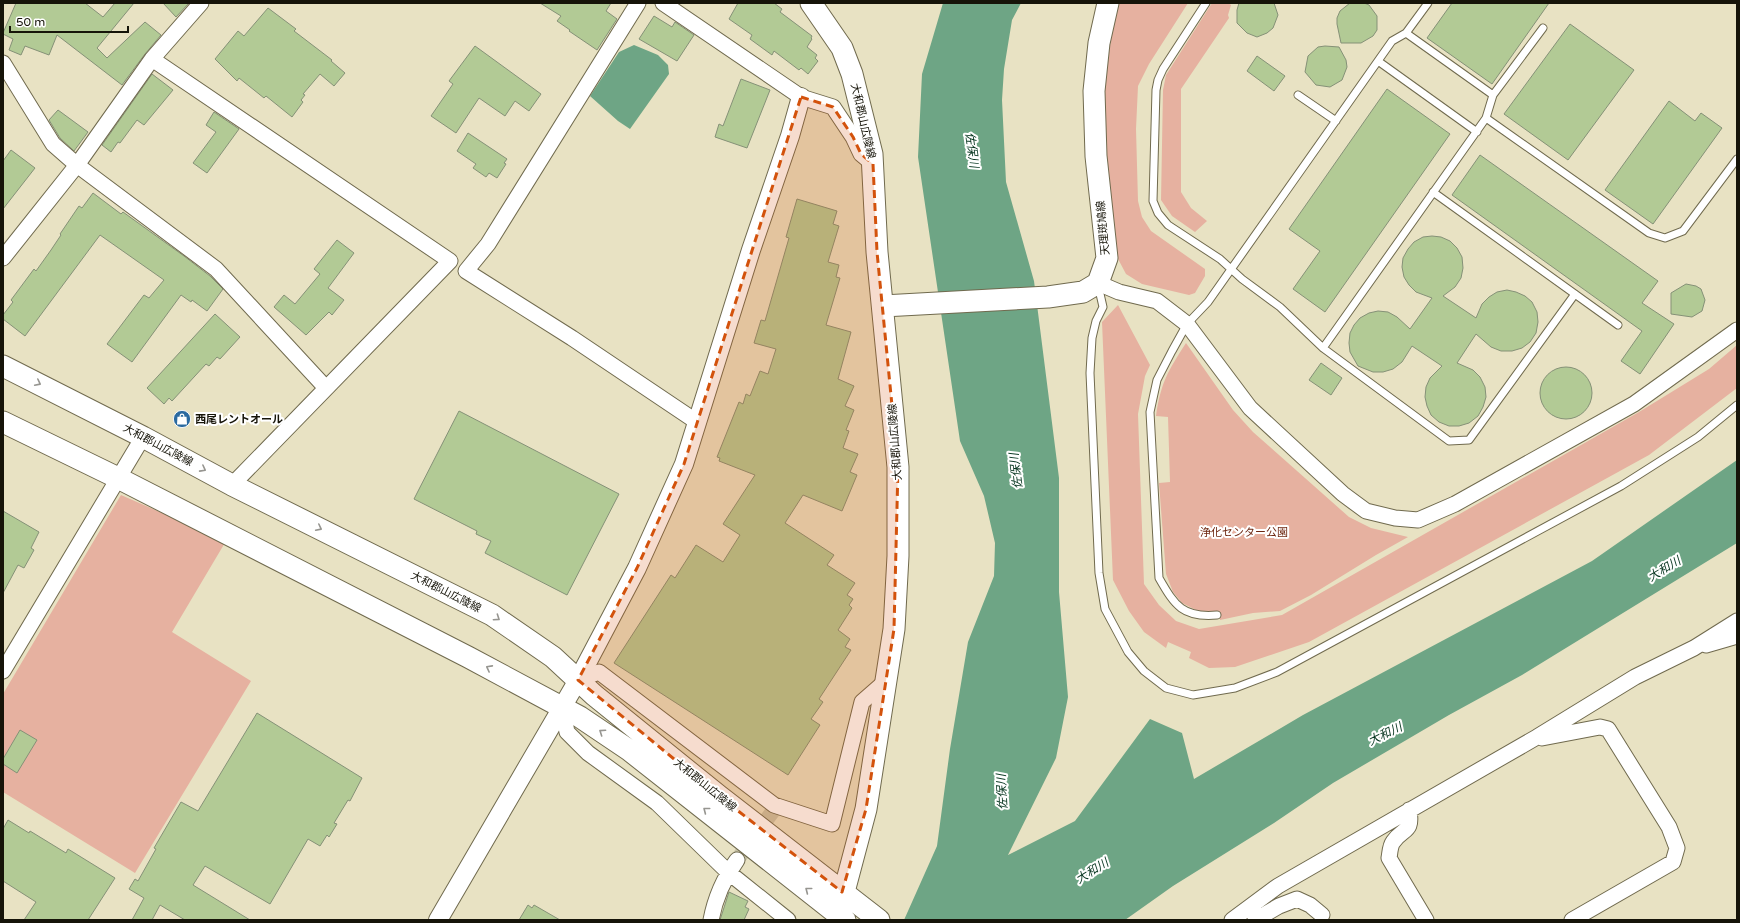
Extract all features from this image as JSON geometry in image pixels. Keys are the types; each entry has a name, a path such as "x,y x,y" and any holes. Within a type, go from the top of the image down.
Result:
{"main road":[{"name":"大和郡山広陵線","path":"811,3 842,48 861,107 872,154 877,252 898,467 898,556 894,629 866,809 842,892 840,918"},
{"name":"天理斑鳩線","path":"1098,282 1107,258 1096,156 1094,91 1100,43 1108,3"},
{"path":"883,306 1048,297 1083,292 1098,282"},
{"name":"大和郡山広陵線","path":"3,366 144,437 232,485 492,615 553,657 578,680 718,796 874,916"},
{"name":"大和郡山広陵線","path":"3,422 118,478 468,657 580,717 629,750 840,918"}],"street":[{"path":"3,258 77,165 152,59 201,3"},
{"path":"638,3 488,244 466,271 572,338 697,422"},
{"path":"663,3 801,97 833,107 854,137 861,154 873,164"},
{"path":"152,59 450,261 232,485"},
{"path":"3,63 53,144 77,165 216,269 326,388"},
{"path":"438,920 578,680 640,562 684,464 748,258 790,136 801,97"},
{"path":"1098,282 1119,292 1157,301 1187,324 1250,408 1343,494 1366,511 1395,518 1418,520 1455,504 1634,404 1737,330"},
{"path":"3,670 144,437"},
{"path":"1232,920 1278,886 1537,737 1635,677 1694,648 1737,621"},
{"path":"1694,648 1724,641 1737,636"},
{"path":"578,680 599,672 773,808 832,824 862,702 886,681"},
{"path":"562,707 567,732 588,753 657,803 733,866 788,920"},
{"path":"1537,737 1547,738 1600,727 1608,729 1669,827 1677,848 1673,862 1577,919"},
{"path":"1409,810 1409,828 1393,842 1389,858 1426,920"},
{"path":"711,920 714,907 733,866"},
{"path":"1255,920 1279,906 1297,900 1310,905 1322,915"}],"lane":[{"path":"1206,3 1163,69 1157,85 1153,201 1158,214 1168,225 1220,259 1230,269 1280,307 1323,348 1449,441 1469,440 1575,294"},
{"path":"1217,615 1200,617 1181,609 1169,595 1159,578 1150,412 1157,380 1187,324 1208,302 1392,41 1406,33 1428,3"},
{"path":"1323,348 1477,132 1486,118 1493,95 1543,28"},
{"path":"1406,33 1493,95"},
{"path":"1378,61 1477,132"},
{"path":"1298,95 1336,121"},
{"path":"1486,118 1649,233 1665,238 1683,231 1737,159"},
{"path":"1434,192 1618,325"},
{"path":"1098,282 1103,307 1096,321 1092,338 1090,373 1099,573 1105,609 1128,652 1144,671 1166,688 1193,695 1235,688 1277,672 1621,486 1698,437 1737,405"}],"highlighted area":[{"path":"801,97 833,107 853,137 861,154 873,164 877,252 898,467 894,629 876,754 866,809 842,892 719,796 578,680 637,568 684,464"}],"green space":[{"path":"1118,3 1188,3 1149,64 1138,86 1136,129 1138,201 1142,217 1151,231 1205,269 1205,276 1195,293 1189,295 1142,284 1126,274 1117,257 1105,171 1103,124 1106,72"},
{"path":"1212,3 1228,3 1231,5 1228,15 1229,18 1181,89 1181,192 1191,208 1207,221 1195,232 1172,216 1161,200 1163,90 1166,75"},
{"path":"1118,305 1150,365 1145,376 1138,414 1144,584 1159,605 1176,621 1199,629 1282,615 1639,412 1709,369 1737,345 1737,388 1649,455 1309,642 1235,667 1209,668 1189,658 1191,652 1168,642 1166,648 1144,632 1129,611 1113,580 1102,322"},
{"name":"浄化センター公園","path":"1186,343 1233,410 1253,432 1349,517 1371,528 1408,537 1311,595 1280,611 1253,613 1220,620 1220,612 1218,611 1200,612 1182,603 1173,592 1166,574 1159,483 1170,482 1168,417 1156,416 1160,394 1166,377 1174,361"},
{"path":"121,495 226,541 172,632 251,681 135,873 3,792 3,694"}],"water":[{"path":"943,3 1021,3 1012,20 1004,69 1002,100 1006,182 1034,281 1059,478 1059,592 1068,697 1056,758 1008,855 1075,821 1150,719 1182,733 1194,779 1303,715 1592,561 1737,460 1737,543 1522,675 1449,715 1333,783 1274,823 1173,886 1125,920 904,920 937,846 950,749 968,642 994,576 995,543 984,496 960,441 918,157 922,74"},
{"path":"634,45 658,55 668,65 669,74 630,129 618,121 590,96 619,52"}],"building":[{"path":"16,3 85,3 103,17 115,3 134,3 97,48 107,58 145,22 161,35 122,85 57,35 49,55 25,46 21,55 9,50 13,39 3,33"},
{"path":"163,3 189,3 176,17"},
{"path":"540,3 611,3 606,11 617,19 597,50 557,21 561,16"},
{"path":"738,3 774,3 782,9 780,12 812,36 812,39 807,47 817,55 815,58 818,61 808,74 801,68 799,70 774,51 772,55 750,39 752,35 729,19"},
{"path":"1239,3 1274,3 1278,15 1273,28 1267,33 1257,37 1247,33 1237,23 1237,10"},
{"path":"1350,3 1364,3 1369,5 1377,16 1377,30 1373,36 1361,43 1341,43 1337,18 1340,11"},
{"path":"1452,3 1549,3 1492,84 1427,38"},
{"path":"268,8 296,29 294,31 332,60 331,61 345,73 334,86 320,74 303,94 305,95 301,100 303,102 292,117 266,96 264,98 239,78 237,81 215,59 238,31 244,36"},
{"path":"654,16 672,27 675,22 694,35 677,61 639,39"},
{"path":"1570,24 1634,70 1568,160 1504,114"},
{"path":"475,46 541,94 529,111 515,101 505,116 479,98 456,133 431,116 453,84 449,81"},
{"path":"1318,47 1339,47 1346,60 1347,67 1342,80 1330,87 1316,85 1305,72 1308,56"},
{"path":"1257,56 1285,76 1274,91 1247,71"},
{"path":"152,74 173,90 144,125 137,120 120,143 118,142 111,152 102,145"},
{"path":"741,79 770,90 747,148 715,137 719,124 723,126"},
{"path":"1387,89 1450,134 1325,312 1293,289 1320,251 1289,229"},
{"path":"1669,101 1695,121 1701,113 1722,128 1653,224 1605,190"},
{"path":"58,110 88,132 74,151 60,138 49,120"},
{"path":"214,112 239,129 207,173 193,163 216,132 206,125"},
{"path":"468,133 507,159 504,163 506,164 497,178 489,173 486,177 473,168 476,164 457,151"},
{"path":"11,150 35,168 3,209 3,161"},
{"path":"1480,155 1658,281 1642,303 1674,324 1640,374 1621,361 1642,331 1452,195"},
{"path":"93,193 121,214 123,212 184,256 210,276 223,289 207,311 192,300 191,302 181,295 132,362 107,344 144,295 149,298 164,280 100,235 25,336 3,319 3,315 13,302 11,300 34,269 36,271 79,206 82,208"},
{"path":"797,199 837,211 833,224 839,226 828,262 839,265 836,277 840,278 826,325 851,332 838,379 854,386 845,406 854,410 846,430 849,431 843,448 858,454 850,472 857,475 842,511 803,495 785,523 834,555 827,565 855,583 847,595 853,599 849,605 852,608 838,630 850,639 845,647 851,650 819,699 823,702 811,719 820,725 788,775 614,663 671,575 675,578 696,545 723,562 740,535 723,524 755,475 719,461 720,458 717,457 739,402 743,404 746,394 750,396 760,371 768,374 776,349 754,343 761,320 765,321 789,238 786,237"},
{"path":"1423,237 1441,237 1450,241 1457,248 1462,257 1463,268 1461,278 1455,287 1443,296 1476,318 1482,304 1489,297 1497,292 1507,290 1525,296 1532,302 1537,312 1538,322 1536,333 1530,342 1522,348 1512,351 1501,351 1491,347 1476,334 1457,363 1473,370 1480,377 1485,387 1486,397 1478,416 1469,423 1459,426 1449,426 1439,422 1431,415 1427,406 1425,397 1426,387 1430,378 1442,366 1412,346 1402,362 1393,369 1383,372 1373,372 1358,366 1350,352 1350,333 1360,318 1369,313 1378,311 1388,312 1397,317 1410,329 1432,298 1416,292 1409,285 1404,277 1402,267 1403,258 1414,242"},
{"path":"337,240 354,253 328,288 344,300 332,315 329,312 306,335 274,307 284,295 295,304 320,274 314,269"},
{"path":"1686,284 1696,286 1701,289 1705,300 1702,311 1692,317 1671,314 1671,293"},
{"path":"215,314 240,337 220,359 217,357 209,366 206,364 172,401 169,398 164,404 147,388"},
{"path":"1321,363 1342,378 1331,395 1309,380"},
{"path":"1566,367 1580,371 1588,379 1592,393 1588,407 1580,415 1566,419 1552,415 1544,407 1540,393 1544,379 1552,371"},
{"path":"459,411 619,494 567,595 485,553 491,541 476,534 477,531 414,499"},
{"path":"3,511 39,532 31,548 34,550 24,568 18,565 3,593"},
{"path":"257,713 362,778 350,801 348,800 334,823 337,824 329,837 327,835 320,846 308,839 270,904 205,866 193,885 250,920 185,920 160,905 152,920 132,920 144,898 129,889 135,879 138,881 156,849 154,848 181,802 198,811"},
{"path":"20,730 37,740 17,773 3,764 3,759"},
{"path":"8,820 29,833 30,831 66,853 68,849 115,878 88,920 24,920 36,902 3,881 3,829"},
{"path":"729,892 748,901 745,907 749,909 744,920 720,920"},
{"path":"528,905 532,908 534,905 560,920 519,920"}],"tunnel":[{"path":"737,860 773,811"}],"place":[{"name":"西尾レントオール","path":"182,419"}],"water label":[{"name":"佐保川","path":"972,150"},
{"name":"佐保川","path":"1016,471"},
{"name":"大和川","path":"1664,569"},
{"name":"大和川","path":"1385,734"},
{"name":"佐保川","path":"1002,792"},
{"name":"大和川","path":"1092,871"}]}
